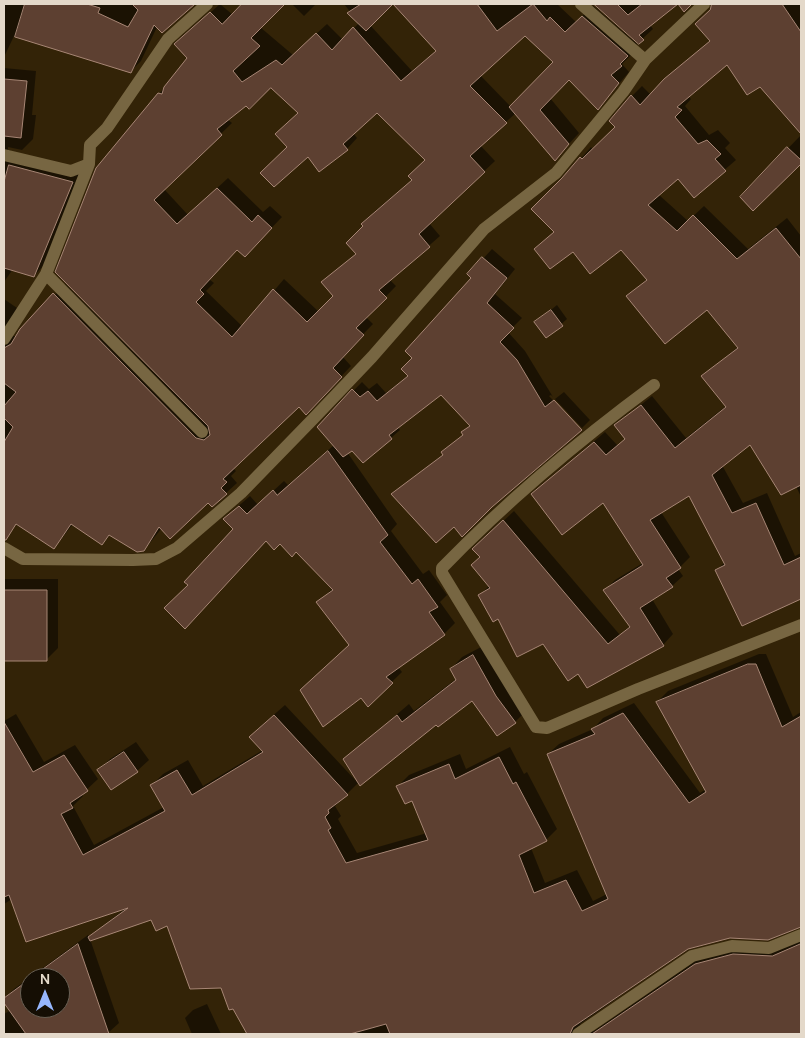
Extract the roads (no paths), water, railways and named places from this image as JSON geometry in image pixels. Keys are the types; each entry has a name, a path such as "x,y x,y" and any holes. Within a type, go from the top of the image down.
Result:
{"street":[{"path":"4,339 46,274 89,164 90,145 107,128 168,39 208,4"},
{"path":"581,4 645,60"},
{"path":"4,548 23,559 133,560 156,559 177,548 242,493 339,392 484,228 556,173 623,92 645,60 704,4"},
{"path":"4,155 71,171 89,164"},
{"path":"46,274 202,432"},
{"path":"654,384 596,428 490,519 442,568 442,573 520,702 536,727 547,728 638,689 801,625"},
{"path":"578,1034 692,956 732,946 769,948 801,935"}]}
